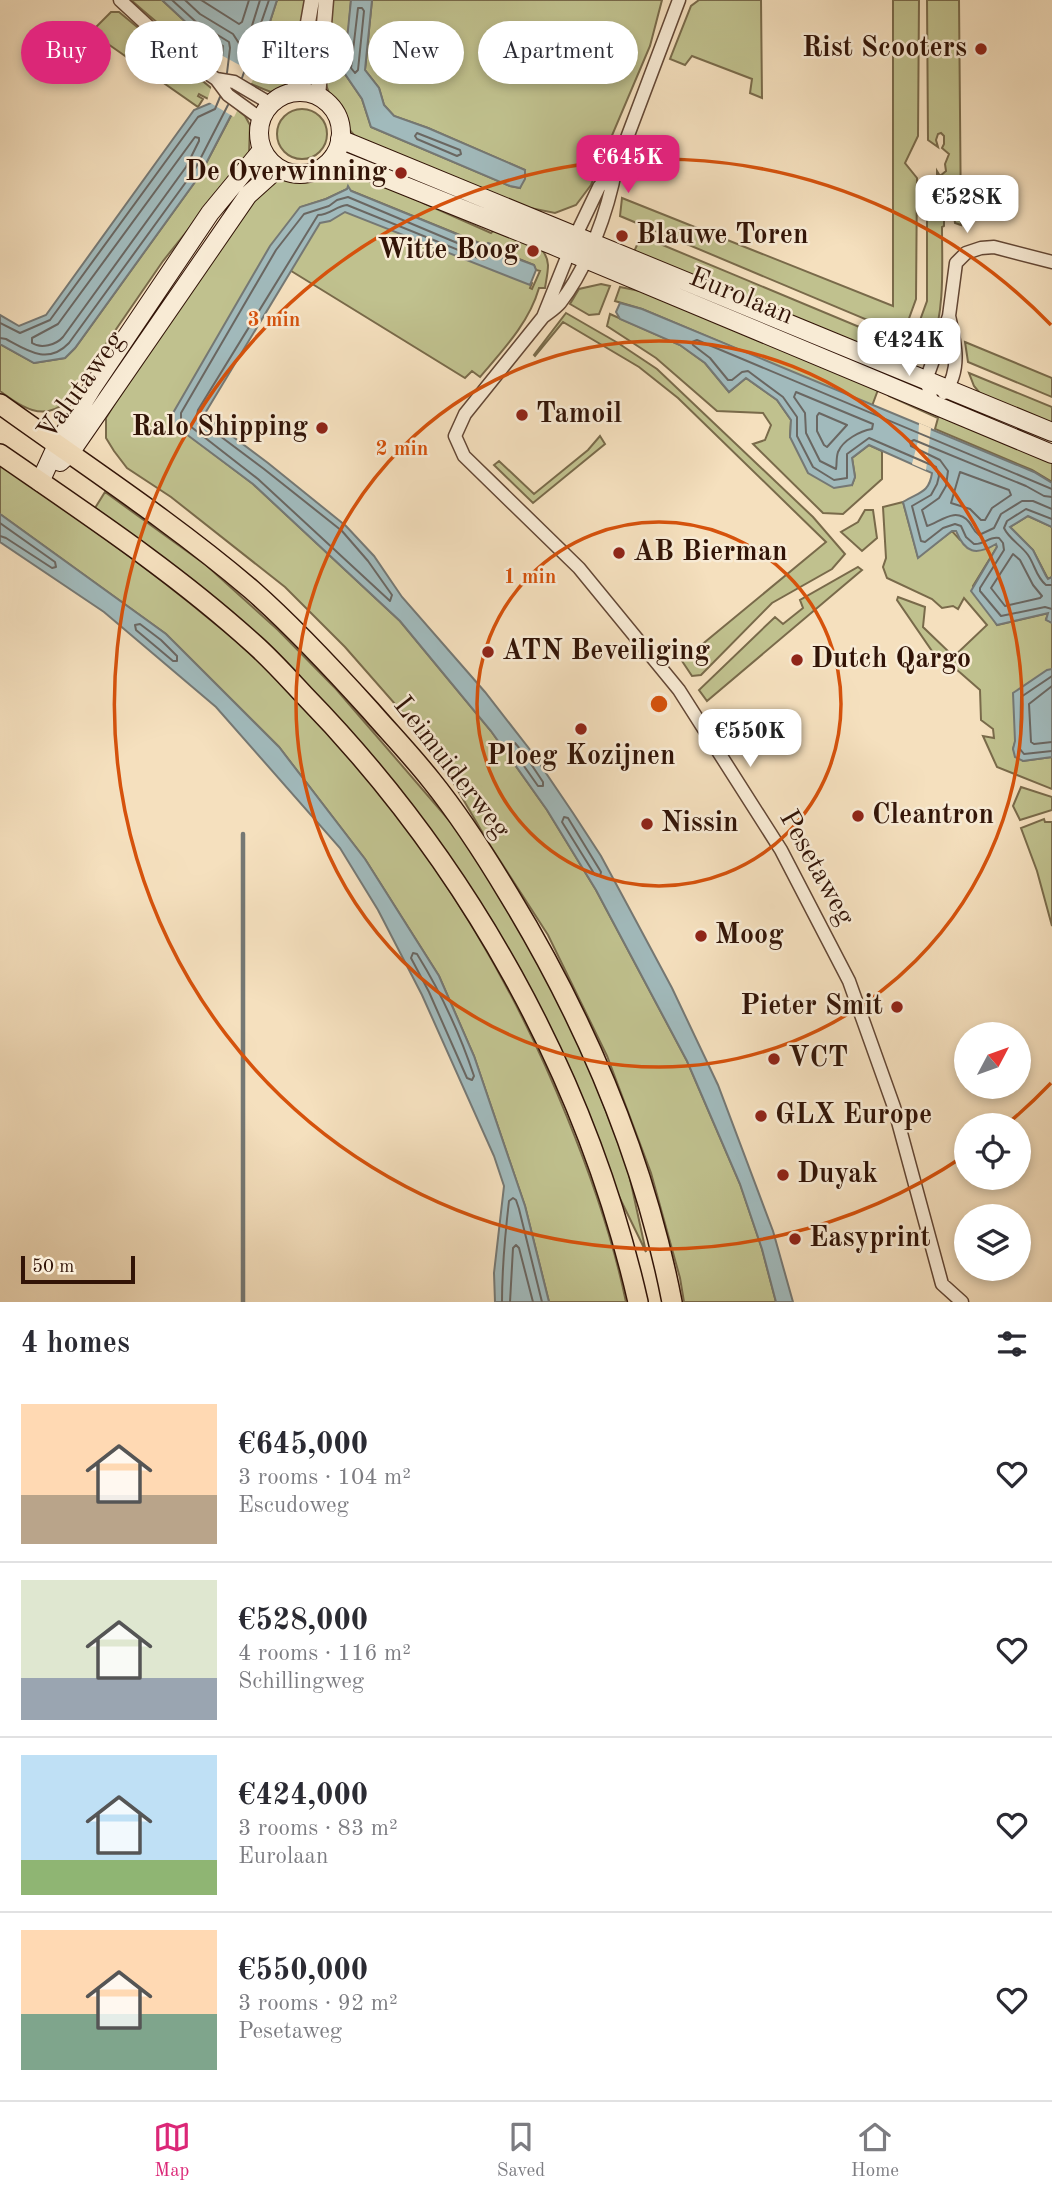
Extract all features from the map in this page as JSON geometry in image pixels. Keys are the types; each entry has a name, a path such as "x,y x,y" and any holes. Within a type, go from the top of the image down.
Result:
{"main road":[{"path":"306,93 318,97 326,102 338,119 340,139 333,157 314,172 289,173 278,168 262,150 259,140 261,119 271,104 281,97 306,93"},
{"name":"Eurolaan","path":"340,139 1052,432"},
{"name":"Valutaweg","path":"63,449 92,388 209,213 262,150"},
{"name":"Eurolaan","path":"333,157 1052,454"},
{"name":"Valutaweg","path":"40,481 247,195 278,168"},
{"name":"Leimuiderweg","path":"0,404 122,488 254,592 318,652 431,779 468,830 539,945 578,1021 614,1106 639,1175 667,1273 672,1302"},
{"path":"0,454 174,576 256,645 387,786 438,854 520,988 561,1073 589,1143 614,1214 638,1302"}],"street":[{"path":"120,0 143,21"},
{"path":"293,93 312,0"},
{"path":"318,97 326,0"},
{"name":"Pesetaweg","path":"679,0 616,167 599,187 578,256 543,317 465,414 456,436 464,456 579,568 679,690 781,850 846,973 894,1107 942,1284 962,1302"},
{"path":"223,79 234,82 271,104"},
{"path":"219,84 261,119"},
{"path":"933,404 926,380 949,316 956,263 966,253 994,247 1052,262"},
{"path":"933,404 947,389 956,363 956,346 949,316"}],"green space":[{"path":"131,0 162,0 185,21 155,21"},
{"path":"277,0 306,0 302,21 270,21"},
{"path":"331,0 351,0 349,21 329,21"},
{"path":"372,0 662,0 650,46 638,74 638,21 478,21 478,84 634,84 591,185 576,205 555,213 505,203 359,141 348,128 342,113 331,98 326,84 352,84 362,99 371,127 520,188 525,170 394,116 384,105 376,84 464,84 464,21 370,21"},
{"path":"699,0 761,0 762,98 750,93 752,79 692,56 685,65 670,59 691,6"},
{"path":"893,0 919,0 918,136 905,163 917,178 916,299 903,335 620,216 622,198 893,306"},
{"path":"927,0 959,0 961,225 955,223 954,215 937,193 937,171 940,176 946,171 945,164 949,154 942,148 944,136 938,134 938,147 928,140"},
{"path":"111,12 119,12 130,21 125,21 125,56 111,46 111,21 102,21"},
{"path":"368,40 368,74 365,70"},
{"path":"223,56 237,64 237,77 223,70"},
{"path":"165,84 206,84 245,116 250,125 249,154 163,261 66,402 57,408 41,412 24,407 0,391 0,344 34,363 65,358 75,348 200,175 233,112 199,94 203,99 198,107"},
{"path":"251,84 286,84 271,92"},
{"path":"302,109 319,117 327,134 319,151 302,159 285,151 277,134 285,117"},
{"path":"350,169 414,194 423,203 491,233 496,228 520,236 542,250 548,265 545,288 539,288 529,313 514,335 480,377 472,371 465,378 288,269 317,223 346,209 532,283 532,289 540,271 536,270 534,265 347,189 301,207 174,424 253,484 400,621 491,731 547,810 596,890 687,1061 740,1184 776,1302 684,1302 651,1173 607,1056 548,935 488,842 432,746 345,647 285,587 171,497 127,468 106,438 106,418 153,339 254,196 278,178 307,178"},
{"path":"927,204 933,204 944,220 941,302 932,346 917,340 915,334 927,301"},
{"path":"641,236 893,341 897,355 869,350 633,254"},
{"path":"601,284 610,286 599,314 589,315 570,304 579,289"},
{"path":"620,287 650,293 879,387 872,406 642,309 615,301"},
{"path":"566,313 657,369 813,517 845,554 832,569 772,603 701,675 692,676 682,661 826,542 678,398 639,367 563,322 535,356"},
{"path":"610,314 680,345 705,363 729,392 746,378 777,400 791,420 790,437 852,485 855,477 852,458 869,445 882,451 882,479 843,514 823,513 753,444 765,440 771,425 763,413 717,411 656,358 607,326"},
{"path":"965,342 1052,378 1052,397 968,362"},
{"path":"969,373 1052,407 1052,428 983,397 974,386"},
{"path":"890,392 1052,461 1052,482 1032,470 935,429 938,418 889,396"},
{"path":"600,436 605,444 533,503 494,465 499,461 534,494 588,450"},
{"path":"0,465 135,560 250,652 311,712 399,818 476,932 540,1054 593,1185 615,1255 626,1302 549,1302 525,1206 474,1056 439,976 365,859 279,747 166,634 0,514"},
{"path":"105,492 206,565 278,630 336,689 454,826 527,940 583,1052 627,1165 646,1252 613,1184 558,1048 357,741 95,508"},
{"path":"903,502 918,557 952,531 960,540 987,549 996,543 997,547 973,586 997,625 1049,613 1046,619 1052,623 1052,669 1034,680 1013,749 1023,761 1052,757 1052,789 997,767 983,736 994,738 993,729 981,720 980,690 948,662 987,625 964,598 958,609 953,606 942,608 932,599 887,578 883,567 886,558 883,507"},
{"path":"865,510 873,510 877,538 862,551 841,532 858,522"},
{"path":"1028,516 1052,527 1052,577 1048,579 1033,550 1010,527"},
{"path":"858,567 862,570 707,701 699,690 775,617 783,624 803,608 800,600"},
{"path":"898,597 925,607 923,627 949,652 943,659 932,651 897,600"},
{"path":"1021,787 1052,797 1052,810 1020,820 1013,806"},
{"path":"1044,819 1045,822 1052,822 1052,926 1037,871 1021,828"}],"water":[{"path":"162,0 277,0 270,21 237,21 237,84 247,84 200,175 75,348 65,358 34,363 0,344 0,315 19,326 46,315 194,110 211,103 217,84 223,84 223,21 185,21"},
{"path":"351,0 372,0 365,70 368,74 368,84 376,84 384,105 394,116 525,170 525,179 520,188 371,127 362,99 352,84 354,84 354,21 349,21"},
{"path":"348,186 351,191 486,246 491,244 491,249 534,265 536,270 530,285 345,212 330,221 320,223 204,415 346,526 374,556 402,597 485,692 531,751 573,813 601,856 672,988 718,1085 773,1231 793,1302 776,1302 740,1184 687,1061 596,890 547,810 491,731 400,621 253,484 174,425 173,413 270,246 300,207 326,199"},
{"path":"620,303 642,309 1034,472 1052,483 1052,527 1028,516 1010,527 1033,550 1048,579 1052,577 1052,623 1046,620 1048,613 997,625 971,591 997,547 996,544 983,550 972,550 963,544 956,531 952,531 918,558 903,502 925,489 932,473 869,445 852,458 855,477 852,485 834,488 808,473 790,437 791,420 777,400 746,378 729,392 705,363 680,345 620,319 616,312"},
{"path":"0,514 166,634 279,747 365,859 439,976 474,1056 525,1206 549,1302 495,1302 494,1273 504,1186 494,1156 422,995 378,910 340,848 216,707 104,612 0,542"},
{"path":"1052,669 1052,757 1023,761 1015,757 1013,749 1013,693"}],"pier":[{"path":"223,56 237,64 237,84 251,84 234,117 207,101 212,84 223,84"},
{"path":"919,423 931,428 926,470 912,464"}],"waterway":[{"path":"243,834 243,1302"}],"place":[{"name":"Rist Scooters","path":"981,49"},
{"name":"De Overwinning","path":"401,173"},
{"name":"Blauwe Toren","path":"622,236"},
{"name":"Witte Boog","path":"533,251"},
{"name":"Tamoil","path":"522,415"},
{"name":"Ralo Shipping","path":"322,428"},
{"name":"AB Bierman","path":"619,553"},
{"name":"ATN Beveiliging","path":"488,652"},
{"name":"Dutch Qargo","path":"797,660"},
{"name":"Ploeg Kozijnen","path":"581,729"},
{"name":"Cleantron","path":"858,816"},
{"name":"Nissin","path":"647,824"},
{"name":"Moog","path":"701,936"},
{"name":"Pieter Smit","path":"897,1007"},
{"name":"VCT","path":"774,1059"},
{"name":"GLX Europe","path":"761,1116"},
{"name":"Duyak","path":"783,1175"},
{"name":"Easyprint","path":"795,1239"}]}
